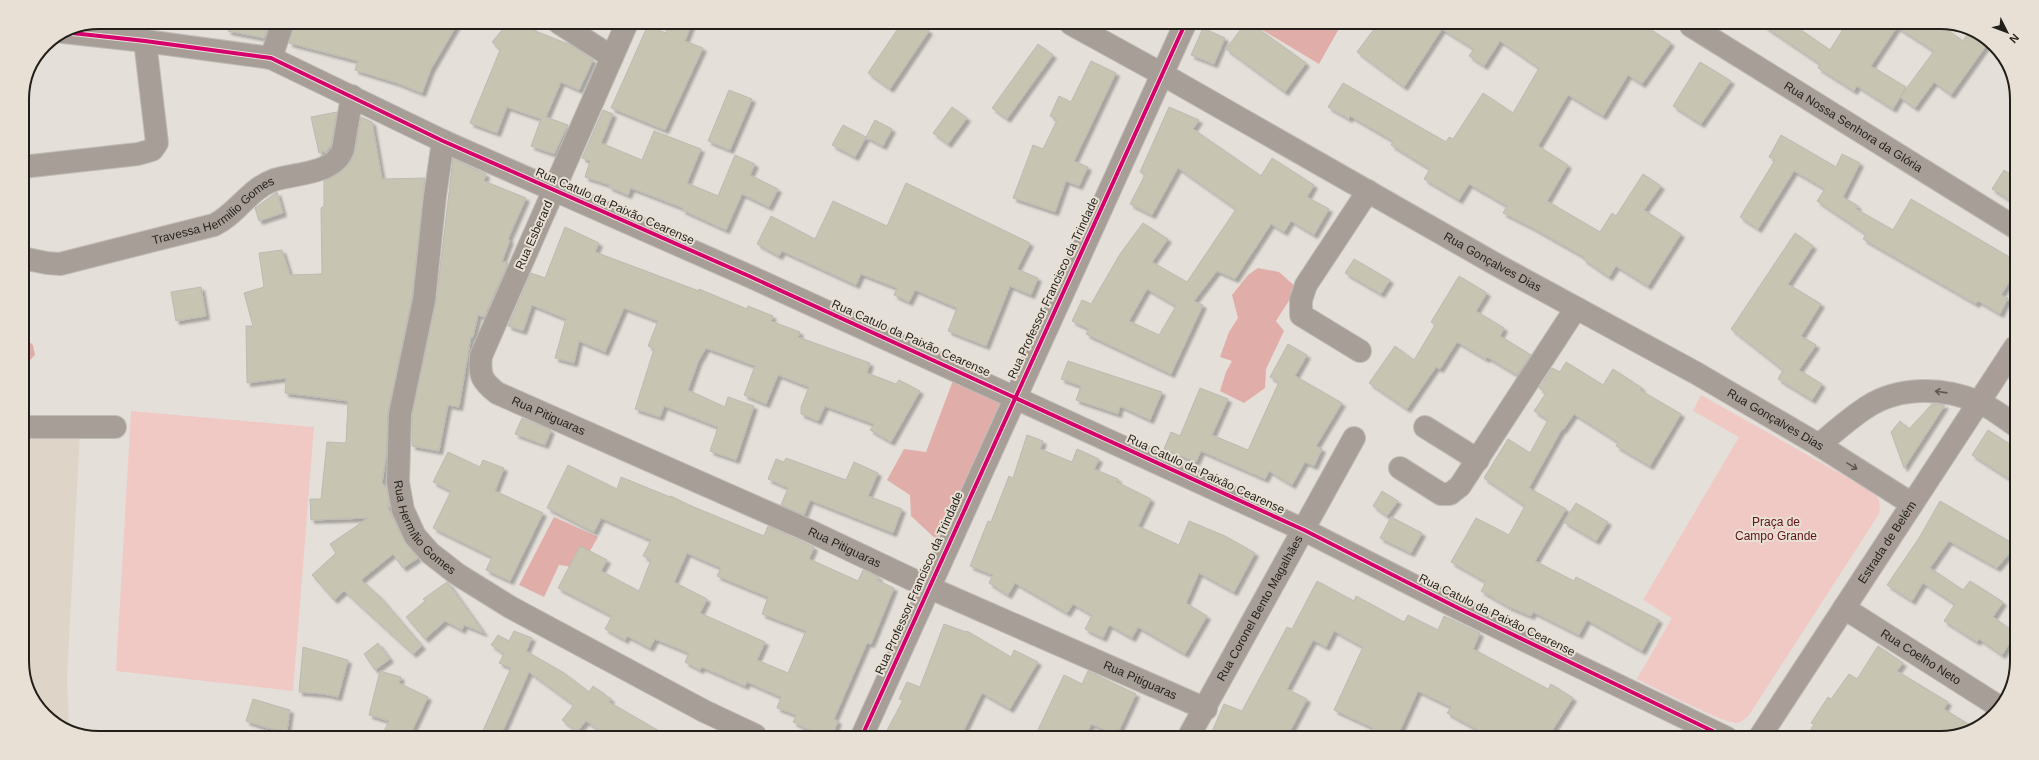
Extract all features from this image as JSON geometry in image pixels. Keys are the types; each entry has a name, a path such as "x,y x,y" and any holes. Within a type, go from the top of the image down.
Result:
{"main road":[{"name":"Estrada de Belém","path":"1764,731 2010,355"}],"street":[{"path":"271,58 281,29"},
{"path":"568,29 612,57"},
{"name":"Rua Esberard","path":"484,383 480,369 481,356 624,29"},
{"name":"Rua Gonçalves Dias","path":"1080,29 1576,308 1696,373 1819,445 1912,504"},
{"name":"Rua Professor Francisco da Trindade","path":"864,731 928,587 1183,29"},
{"name":"Rua Nossa Senhora da Glória","path":"1696,29 2010,224"},
{"name":"Rua Catulo da Paixão Cearense","path":"74,33 271,58 443,141 749,276 1304,530 1462,610 1713,731"},
{"path":"29,166 138,154 152,150 157,143 145,41"},
{"name":"Travessa Hermilio Gomes","path":"29,259 60,264 203,229 222,222 254,191 264,184 315,170 336,162 343,149 352,96"},
{"name":"Rua Hermílio Gomes","path":"443,141 435,196 424,300 400,421 398,482 403,510 415,536 430,553 457,574 510,607 704,711 746,731"},
{"path":"1360,351 1301,315 1300,300 1306,285 1368,191"},
{"path":"1400,468 1441,494 1450,494 1460,486 1576,308"},
{"name":"Rua Pitiguaras","path":"484,383 498,394 812,532 928,587 1206,709"},
{"path":"1819,445 1867,406 1892,395 1917,391 1941,392 1979,402 2010,422"},
{"path":"29,427 115,427"},
{"path":"1425,427 1478,460"},
{"name":"Rua Coronel Bento Magalhães","path":"1193,731 1354,438"},
{"name":"Rua Coelho Neto","path":"1844,608 1995,704"}],"shaded area":[{"path":"1261,29 1339,29 1319,64"},
{"path":"1258,268 1279,272 1297,288 1276,321 1284,331 1266,369 1265,388 1244,403 1220,391 1226,372 1232,361 1220,357 1229,332 1238,318 1232,295 1248,275"},
{"path":"29,342 33,345 35,355 29,361"},
{"path":"954,378 1002,403 937,540 911,516 910,495 887,480 904,449 926,452"},
{"path":"29,432 80,433 67,677 69,724 53,714 44,704 34,688 30,674"},
{"path":"554,517 598,537 580,568 559,565 544,597 519,585"}],"green space":[{"name":"Praça de Campo Grande","path":"1701,395 1871,491 1878,498 1880,507 1879,514 1749,715 1742,721 1736,723 1718,718 1637,679 1672,618 1643,600 1739,437 1693,411"},
{"path":"131,411 314,427 293,691 116,671"}],"building":[{"path":"228,29 267,29 264,38 228,31"},
{"path":"293,29 454,29 431,69 422,93 397,83 355,70 358,61 289,43"},
{"path":"503,29 530,29 571,45 593,60 579,90 561,82 546,117 568,125 554,154 531,146 541,119 507,107 497,133 470,123 500,50 492,42"},
{"path":"646,29 657,29 666,33 666,29 690,29 685,41 703,48 665,130 611,108"},
{"path":"898,29 926,29 929,31 890,89 868,73"},
{"path":"1203,29 1225,38 1214,64 1191,55"},
{"path":"1241,29 1259,29 1306,63 1285,92 1226,49"},
{"path":"1374,29 1442,29 1404,87 1357,52"},
{"path":"1442,29 1650,29 1671,43 1642,84 1628,75 1603,116 1568,95 1538,146 1568,165 1547,201 1600,232 1612,213 1616,216 1643,174 1661,186 1644,210 1681,234 1648,286 1616,266 1609,277 1583,259 1584,257 1503,213 1507,206 1469,184 1459,200 1424,179 1430,169 1391,145 1393,141 1350,116 1349,119 1328,107 1343,83 1446,142 1449,137 1453,139 1483,93 1513,113 1539,68 1500,41 1484,66 1469,56 1474,49"},
{"path":"1768,29 1799,29 1830,50 1843,29 1896,29 1871,66 1906,87 1893,109 1857,86 1854,91 1818,68 1820,64"},
{"path":"1900,29 1947,29 1963,41 1967,35 1986,47 1951,95 1934,82 1915,108 1900,97 1934,51"},
{"path":"1038,44 1053,55 1007,119 992,108"},
{"path":"1091,61 1116,73 1074,161 1088,167 1079,186 1066,181 1055,212 1013,198 1033,145 1043,149 1057,120 1050,116 1059,96 1071,102"},
{"path":"1700,62 1731,81 1701,124 1673,106"},
{"path":"729,90 752,99 730,150 708,141"},
{"path":"952,107 967,118 948,144 933,133"},
{"path":"1169,107 1199,120 1193,129 1261,176 1272,158 1314,185 1307,197 1329,209 1314,235 1291,221 1284,232 1271,224 1235,279 1217,271 1194,301 1203,305 1171,374 1086,334 1089,329 1072,321 1082,300 1091,304 1120,254 1143,223 1168,239 1152,262 1187,282 1236,209 1178,168 1152,215 1130,204 1145,175 1140,172","holes":["1147,289 1176,306 1159,335 1129,321"]},
{"path":"603,110 613,114 601,143 642,160 654,131 701,149 687,183 718,196 735,155 755,164 750,175 778,189 769,207 742,194 726,230 682,210 683,208 631,188 628,195 609,187 610,185 585,177 590,161 582,158"},
{"path":"337,112 331,145 325,153 324,151 319,153 311,117"},
{"path":"361,117 372,122 382,179 425,178 412,298 388,412 386,456 382,483 387,489 390,507 387,506 404,541 418,558 403,568 393,554 361,580 380,597 422,646 413,654 344,591 334,600 312,575 336,553 330,544 368,518 311,520 310,499 321,499 327,442 346,443 348,401 285,393 286,378 247,383 246,326 253,326 244,293 264,287 259,253 282,250 290,275 322,274 321,208 324,206 324,181 338,174 350,163 355,151"},
{"path":"875,120 892,129 883,146 866,137"},
{"path":"843,125 866,137 855,157 832,145"},
{"path":"1781,135 1836,167 1842,154 1860,163 1843,197 1858,206 1856,209 1893,230 1911,199 2010,257 2010,281 2001,295 2008,298 2000,314 1978,301 1976,304 1863,239 1866,234 1817,201 1825,189 1794,171 1758,229 1740,217 1775,160 1769,157"},
{"path":"453,159 486,174 484,181 526,198 508,239 510,240 502,261 508,263 484,317 478,315 473,337 471,336 459,407 448,405 439,451 412,446 412,415 436,302"},
{"path":"2004,170 2010,174 2010,200 1992,189"},
{"path":"906,183 1030,243 1017,269 1038,278 1031,295 1010,286 986,346 948,331 957,308 915,290 909,302 894,295 897,288 861,274 856,285 782,251 779,256 757,244 771,216 815,239 833,201 887,226"},
{"path":"277,192 283,213 259,221 255,208"},
{"path":"565,227 599,243 595,252 699,291 699,289 747,309 748,306 773,316 771,321 800,332 798,337 870,363 867,373 896,384 899,380 920,391 891,442 870,430 874,424 825,406 818,421 801,414 801,407 809,387 778,375 766,404 744,395 755,366 706,348 698,362 688,390 725,407 728,397 754,406 736,460 710,451 718,427 664,406 660,417 635,409 654,349 648,346 658,321 624,308 605,352 579,341 574,363 555,358 566,319 532,305 523,331 508,326 531,273 545,278"},
{"path":"1795,233 1813,246 1788,284 1821,304 1801,336 1816,345 1799,370 1822,384 1812,400 1778,379 1783,370 1731,329"},
{"path":"1354,259 1390,280 1381,294 1345,273"},
{"path":"1459,276 1487,293 1476,311 1504,328 1500,336 1531,355 1517,375 1487,357 1486,359 1457,342 1440,369 1436,367 1407,409 1369,383 1395,346 1414,360 1435,325 1431,322"},
{"path":"201,287 206,316 176,321 171,292"},
{"path":"1288,344 1307,355 1295,376 1342,403 1316,446 1322,449 1314,466 1305,462 1292,485 1269,471 1265,479 1201,451 1196,462 1164,449 1171,432 1180,436 1200,388 1228,399 1212,435 1248,450 1279,382 1270,377"},
{"path":"1068,361 1162,392 1150,420 1120,406 1118,414 1076,400 1081,386 1061,379"},
{"path":"1566,362 1603,385 1613,369 1642,388 1640,390 1681,414 1650,466 1616,446 1618,442 1574,414 1563,430 1562,429 1529,488 1566,509 1535,561 1574,581 1576,577 1659,620 1642,651 1587,620 1579,635 1533,612 1531,616 1509,607 1481,591 1486,582 1451,562 1476,518 1509,535 1525,506 1484,478 1508,439 1530,453 1548,420 1534,411 1546,393 1539,388 1552,368 1560,372"},
{"path":"1932,404 1945,405 1904,468 1891,432 1900,421 1909,429"},
{"path":"522,418 551,430 545,445 515,434"},
{"path":"1988,430 2010,444 2010,479 1972,455"},
{"path":"1027,435 1043,441 1040,449 1072,462 1077,449 1099,459 1094,469 1118,479 1117,482 1151,499 1138,526 1179,545 1189,521 1225,536 1255,553 1234,592 1199,573 1186,603 1207,616 1185,654 1138,627 1132,638 1109,625 1103,638 1085,629 1092,615 1073,604 1067,613 1015,583 1008,595 989,583 993,575 970,566 988,521 991,522 1009,476 1013,478"},
{"path":"448,452 480,467 483,460 504,468 495,491 543,513 510,581 486,570 492,557 433,528 451,491 433,482"},
{"path":"786,458 846,480 854,462 878,473 868,496 902,509 893,533 810,500 804,515 781,505 788,488 768,479 776,459 784,462"},
{"path":"568,465 617,489 621,477 670,497 671,496 764,536 768,526 814,547 809,559 858,581 863,570 879,577 877,580 894,588 871,644 867,643 834,719 838,721 834,731 812,731 793,722 796,715 777,708 781,697 747,682 745,686 702,667 700,670 685,662 689,653 655,639 650,648 627,636 625,640 605,629 612,616 558,588 580,546 607,560 601,571 639,591 651,560 643,556 651,540 601,518 594,532 547,508","holes":["687,553 721,568 717,576 768,597 762,614 806,631 788,673 757,660 765,642 700,613 707,599 674,582"]},
{"path":"1382,491 1398,501 1387,516 1373,506"},
{"path":"1940,501 2010,542 2010,553 1997,568 1949,541 1930,568 1963,590 1970,581 2003,602 1993,617 2010,629 2010,643 2002,655 1979,639 1977,642 1944,621 1955,604 1923,583 1912,601 1887,585 1919,538"},
{"path":"1576,503 1608,522 1596,541 1564,522"},
{"path":"1391,517 1422,533 1411,553 1380,538"},
{"path":"1317,581 1354,601 1356,596 1404,622 1408,615 1438,630 1444,616 1480,633 1473,649 1548,689 1551,684 1573,698 1552,731 1478,731 1447,713 1451,707 1418,691 1400,731 1373,731 1371,730 1373,728 1334,710 1363,647 1334,631 1326,647 1313,640 1287,689 1307,699 1290,731 1212,731 1224,704 1242,711 1287,627 1292,629"},
{"path":"447,582 484,633 464,625 462,630 445,621 425,639 406,617 425,601 423,599"},
{"path":"944,624 966,632 967,631 1011,657 1014,650 1038,662 1010,709 982,693 963,731 887,731 903,700 899,699 907,682 920,687"},
{"path":"514,631 532,638 526,651 564,673 589,692 593,686 611,699 609,702 659,731 600,731 586,721 578,731 576,731 562,720 574,705 529,672 503,731 483,731 511,668 499,663 504,654 491,645 498,635 509,641"},
{"path":"378,643 390,659 375,670 364,654"},
{"path":"1878,646 1903,663 1897,671 1948,702 1944,709 1969,725 1953,730 1940,731 1810,731 1814,724 1811,723 1828,697 1831,699 1849,674 1857,679"},
{"path":"303,647 348,660 338,697 299,692"},
{"path":"380,671 401,677 399,683 428,697 412,731 384,731 389,721 369,715"},
{"path":"1088,671 1136,694 1119,731 1108,731 1091,724 1088,731 1037,731 1064,675 1082,684"},
{"path":"253,699 290,710 287,731 267,728 246,721"}],"cycle path":[{"path":"864,731 1183,29"},
{"path":"74,33 271,58 443,141 749,276 1304,530 1462,610 1713,731"}]}
